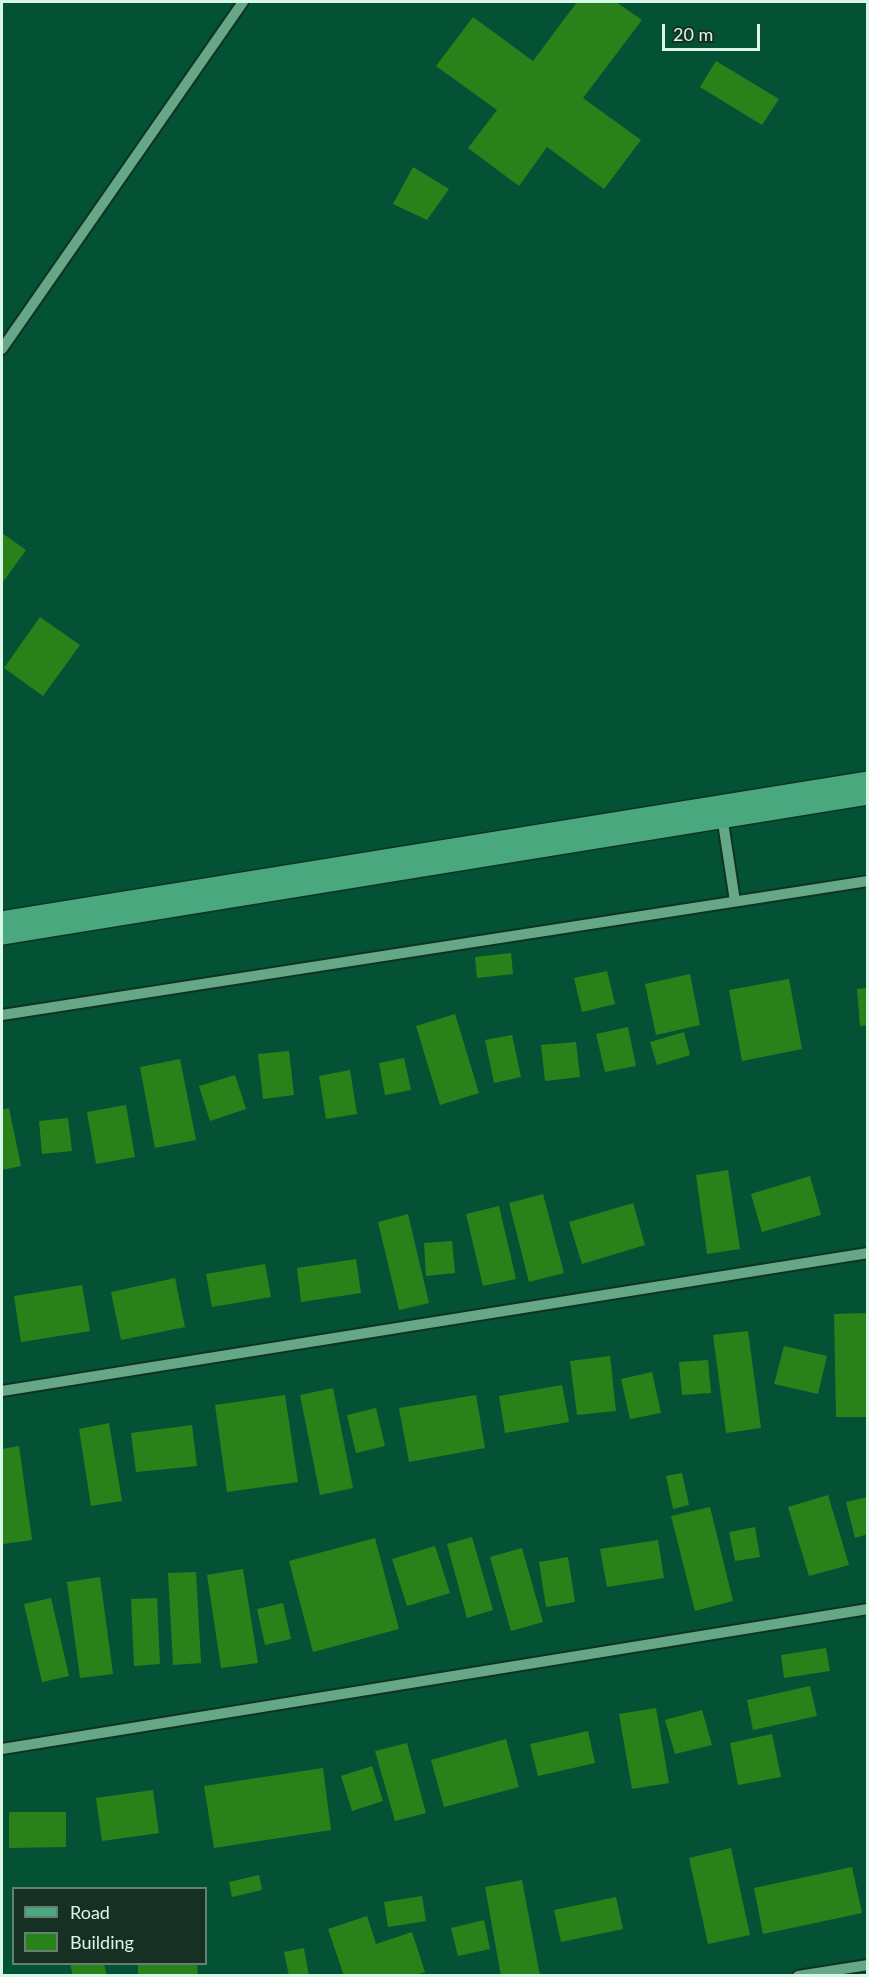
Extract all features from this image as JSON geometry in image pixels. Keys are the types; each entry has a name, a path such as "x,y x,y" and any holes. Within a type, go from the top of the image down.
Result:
{"main road":[{"path":"2,928 867,788"}],"street":[{"path":"2,349 243,2"},
{"path":"721,812 735,902"},
{"path":"2,1015 867,881"},
{"path":"2,1391 867,1253"},
{"path":"2,1749 867,1609"},
{"path":"798,1976 867,1965"}],"building":[{"path":"577,2 616,2 642,20 583,98 641,140 604,189 547,147 519,186 468,148 497,110 436,66 473,17 533,61"},
{"path":"716,61 779,99 762,125 700,87"},
{"path":"413,167 449,189 427,220 393,204"},
{"path":"2,533 26,550 3,582 2,580"},
{"path":"40,617 80,645 43,696 4,668"},
{"path":"511,953 513,974 477,978 475,957"},
{"path":"607,971 615,1004 582,1012 574,978"},
{"path":"690,974 700,1025 656,1035 645,984"},
{"path":"789,979 802,1049 742,1061 729,990"},
{"path":"868,988 868,1025 860,1026 857,989"},
{"path":"455,1014 479,1093 440,1105 416,1026"},
{"path":"628,1027 636,1066 605,1072 596,1034"},
{"path":"684,1032 690,1055 657,1065 650,1042"},
{"path":"512,1035 521,1077 494,1083 485,1040"},
{"path":"576,1042 580,1077 545,1081 541,1045"},
{"path":"289,1051 294,1095 263,1099 258,1054"},
{"path":"404,1058 411,1090 385,1095 379,1063"},
{"path":"180,1059 196,1140 155,1148 140,1067"},
{"path":"350,1070 357,1114 326,1119 319,1076"},
{"path":"235,1075 246,1109 210,1121 199,1086"},
{"path":"126,1105 135,1157 96,1164 87,1112"},
{"path":"9,1108 21,1166 2,1170 2,1110"},
{"path":"68,1118 72,1151 42,1154 39,1121"},
{"path":"728,1170 740,1249 707,1254 696,1175"},
{"path":"810,1176 821,1215 762,1232 751,1194"},
{"path":"543,1194 564,1273 529,1282 509,1203"},
{"path":"633,1203 645,1245 582,1264 569,1222"},
{"path":"499,1206 516,1279 483,1286 466,1214"},
{"path":"408,1214 429,1303 399,1310 378,1222"},
{"path":"452,1241 455,1273 426,1276 424,1243"},
{"path":"356,1259 361,1293 301,1302 297,1268"},
{"path":"265,1264 271,1297 212,1307 206,1274"},
{"path":"175,1278 185,1327 121,1340 111,1292"},
{"path":"82,1285 90,1331 21,1342 14,1296"},
{"path":"868,1313 868,1417 836,1417 834,1314"},
{"path":"748,1331 761,1428 726,1433 713,1335"},
{"path":"784,1346 827,1356 818,1394 774,1384"},
{"path":"610,1356 616,1411 577,1415 570,1361"},
{"path":"708,1360 711,1393 682,1395 679,1362"},
{"path":"652,1372 661,1413 630,1419 621,1379"},
{"path":"562,1385 569,1422 505,1433 499,1396"},
{"path":"333,1388 353,1488 320,1495 300,1395"},
{"path":"285,1395 298,1482 227,1492 215,1405"},
{"path":"476,1395 485,1448 409,1462 399,1408"},
{"path":"376,1408 385,1446 356,1453 347,1415"},
{"path":"109,1423 122,1501 91,1506 79,1429"},
{"path":"192,1425 197,1466 136,1472 131,1433"},
{"path":"19,1446 32,1540 3,1544 2,1449"},
{"path":"682,1473 689,1505 673,1509 666,1476"},
{"path":"828,1495 849,1565 809,1576 788,1507"},
{"path":"868,1497 868,1534 855,1538 846,1502"},
{"path":"710,1507 733,1601 695,1611 671,1516"},
{"path":"755,1527 760,1557 735,1561 729,1532"},
{"path":"472,1537 493,1610 467,1618 447,1544"},
{"path":"375,1538 399,1629 313,1652 289,1561"},
{"path":"658,1540 664,1578 607,1587 600,1549"},
{"path":"435,1546 450,1593 407,1606 392,1559"},
{"path":"522,1548 543,1622 511,1631 490,1557"},
{"path":"568,1557 575,1602 546,1607 539,1562"},
{"path":"243,1569 258,1663 221,1668 207,1575"},
{"path":"196,1572 201,1663 173,1665 168,1573"},
{"path":"100,1577 113,1674 80,1678 67,1582"},
{"path":"51,1598 69,1676 42,1682 24,1604"},
{"path":"157,1598 160,1664 134,1666 131,1599"},
{"path":"283,1603 291,1639 265,1645 257,1609"},
{"path":"826,1648 830,1671 784,1678 781,1655"},
{"path":"810,1686 817,1716 753,1730 747,1700"},
{"path":"656,1708 669,1783 632,1789 619,1714"},
{"path":"702,1710 712,1745 675,1754 665,1720"},
{"path":"588,1731 595,1763 538,1776 530,1744"},
{"path":"772,1734 781,1777 738,1785 730,1743"},
{"path":"506,1739 519,1787 444,1807 431,1760"},
{"path":"407,1743 426,1813 395,1821 375,1751"},
{"path":"372,1766 383,1801 352,1811 341,1776"},
{"path":"323,1768 331,1830 214,1848 204,1786"},
{"path":"153,1790 159,1833 102,1841 96,1798"},
{"path":"9,1812 66,1812 66,1847 9,1848"},
{"path":"731,1848 750,1935 708,1944 689,1858"},
{"path":"852,1867 862,1913 763,1934 754,1888"},
{"path":"259,1875 262,1890 232,1897 229,1882"},
{"path":"522,1880 540,1976 501,1976 485,1887"},
{"path":"422,1896 426,1921 388,1927 384,1902"},
{"path":"616,1897 623,1929 561,1942 554,1910"},
{"path":"367,1916 376,1944 412,1932 425,1972 413,1976 344,1976 328,1929"},
{"path":"484,1920 490,1949 458,1956 451,1928"},
{"path":"304,1948 309,1976 289,1976 284,1952"},
{"path":"70,1965 104,1965 107,1976 73,1976"},
{"path":"138,1965 197,1965 198,1976 138,1976"}]}
